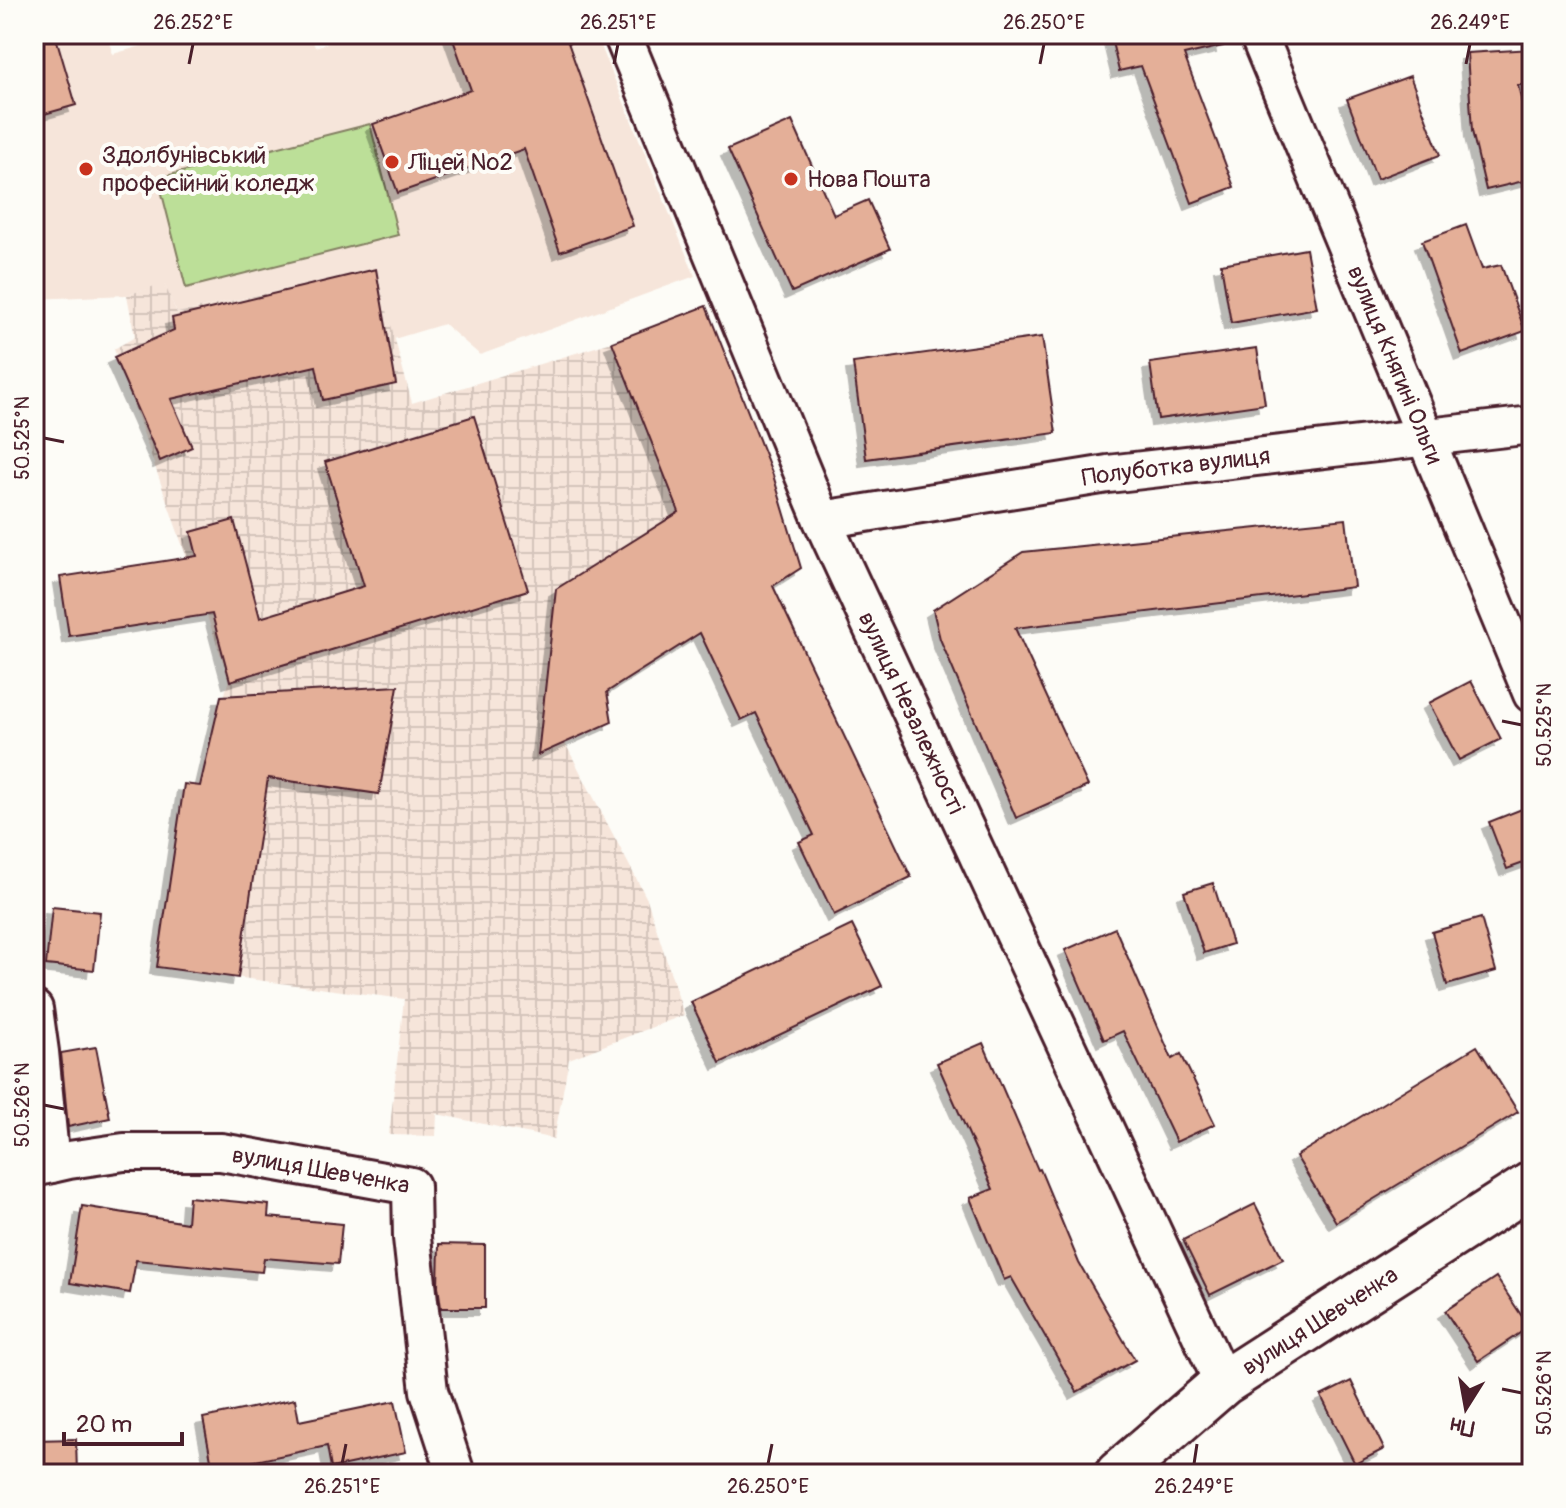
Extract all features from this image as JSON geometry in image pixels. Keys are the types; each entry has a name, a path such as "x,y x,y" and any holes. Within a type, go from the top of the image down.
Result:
{"main road":[{"name":"вулиця Шевченка","path":"1118,1474 1223,1383 1532,1184"}],"street":[{"name":"вулиця Незалежності","path":"622,34 822,520 1223,1383"},
{"name":"вулиця Княгині Ольги","path":"1258,34 1532,694"},
{"name":"Полуботка вулиця","path":"822,520 1108,474 1532,425"},
{"path":"34,1009 40,1052 42,1166"},
{"name":"вулиця Шевченка","path":"42,1166 124,1152 221,1152 411,1186 412,1238 429,1391 456,1474"}],"shaded area":[{"name":"Ліцей №2","path":"34,34 106,34 113,54 184,34 310,34 315,47 357,34 596,34 695,276 480,355 444,324 394,339 376,269 177,313 164,284 127,295 34,299"},
{"path":"376,269 412,403 612,342 706,306 801,568 607,692 612,722 565,743 647,899 684,1015 569,1059 554,1139 437,1114 436,1136 389,1135 404,999 157,967 184,784 200,786 229,679 114,349 135,337 127,295 164,283 177,313"}],"green space":[{"path":"370,124 398,235 186,288 158,178"}],"building":[{"path":"34,34 55,34 76,105 34,117"},
{"path":"451,34 565,34 633,226 560,252 524,149 398,193 373,124 471,90"},
{"path":"1110,34 1221,34 1223,46 1184,55 1234,187 1192,203 1141,66 1119,71"},
{"path":"1532,49 1532,85 1518,85 1532,148 1532,179 1486,190 1472,131 1467,53"},
{"path":"1410,76 1440,155 1377,179 1347,99"},
{"path":"792,121 834,215 868,200 890,249 792,292 728,149"},
{"path":"1466,225 1482,269 1501,265 1525,331 1462,354 1422,241"},
{"path":"1306,249 1317,308 1231,323 1221,264"},
{"path":"376,269 396,384 323,400 316,366 171,399 192,447 160,461 114,357 174,330 172,318"},
{"path":"706,306 773,475 801,568 773,586 911,877 834,915 799,842 814,835 756,713 741,720 700,633 607,692 612,722 538,755 556,589 679,512 612,342"},
{"path":"1042,337 1056,433 866,459 853,363"},
{"path":"1257,348 1265,404 1158,419 1150,363"},
{"path":"474,416 528,590 230,681 212,614 69,636 60,577 197,556 191,532 234,520 260,618 364,586 325,462"},
{"path":"1346,519 1354,587 1015,628 1088,786 1016,818 940,639 933,610 1023,552"},
{"path":"1471,681 1501,739 1459,760 1429,703"},
{"path":"398,686 379,794 268,778 238,978 157,967 184,784 200,786 221,696"},
{"path":"1532,805 1532,860 1507,869 1489,822"},
{"path":"1213,883 1232,944 1204,953 1184,892"},
{"path":"52,907 100,912 94,970 46,965"},
{"path":"1481,918 1496,971 1447,985 1432,932"},
{"path":"852,925 882,986 720,1063 691,1002"},
{"path":"1115,928 1172,1059 1181,1054 1215,1124 1176,1142 1123,1031 1104,1040 1065,950"},
{"path":"983,1043 1079,1263 1135,1360 1077,1392 1011,1277 1004,1280 970,1198 993,1189 937,1063"},
{"path":"1477,1046 1518,1112 1336,1222 1296,1156"},
{"path":"96,1047 110,1118 68,1127 61,1053"},
{"path":"189,1197 269,1205 268,1217 342,1224 338,1264 264,1258 262,1272 136,1260 130,1293 70,1283 82,1206 187,1223"},
{"path":"1255,1204 1283,1259 1210,1295 1183,1240"},
{"path":"439,1244 485,1245 485,1308 441,1308"},
{"path":"1496,1277 1529,1327 1478,1361 1445,1311"},
{"path":"1351,1381 1384,1449 1355,1464 1321,1396"},
{"path":"295,1399 299,1421 395,1401 406,1452 331,1468 327,1446 213,1470 203,1418"},
{"path":"76,1439 77,1474 34,1474 34,1440"}],"place":[{"name":"Ліцей №2","path":"392,162"},
{"name":"Здолбунівський професійний коледж","path":"86,169"},
{"name":"Нова Пошта","path":"791,179"}]}
